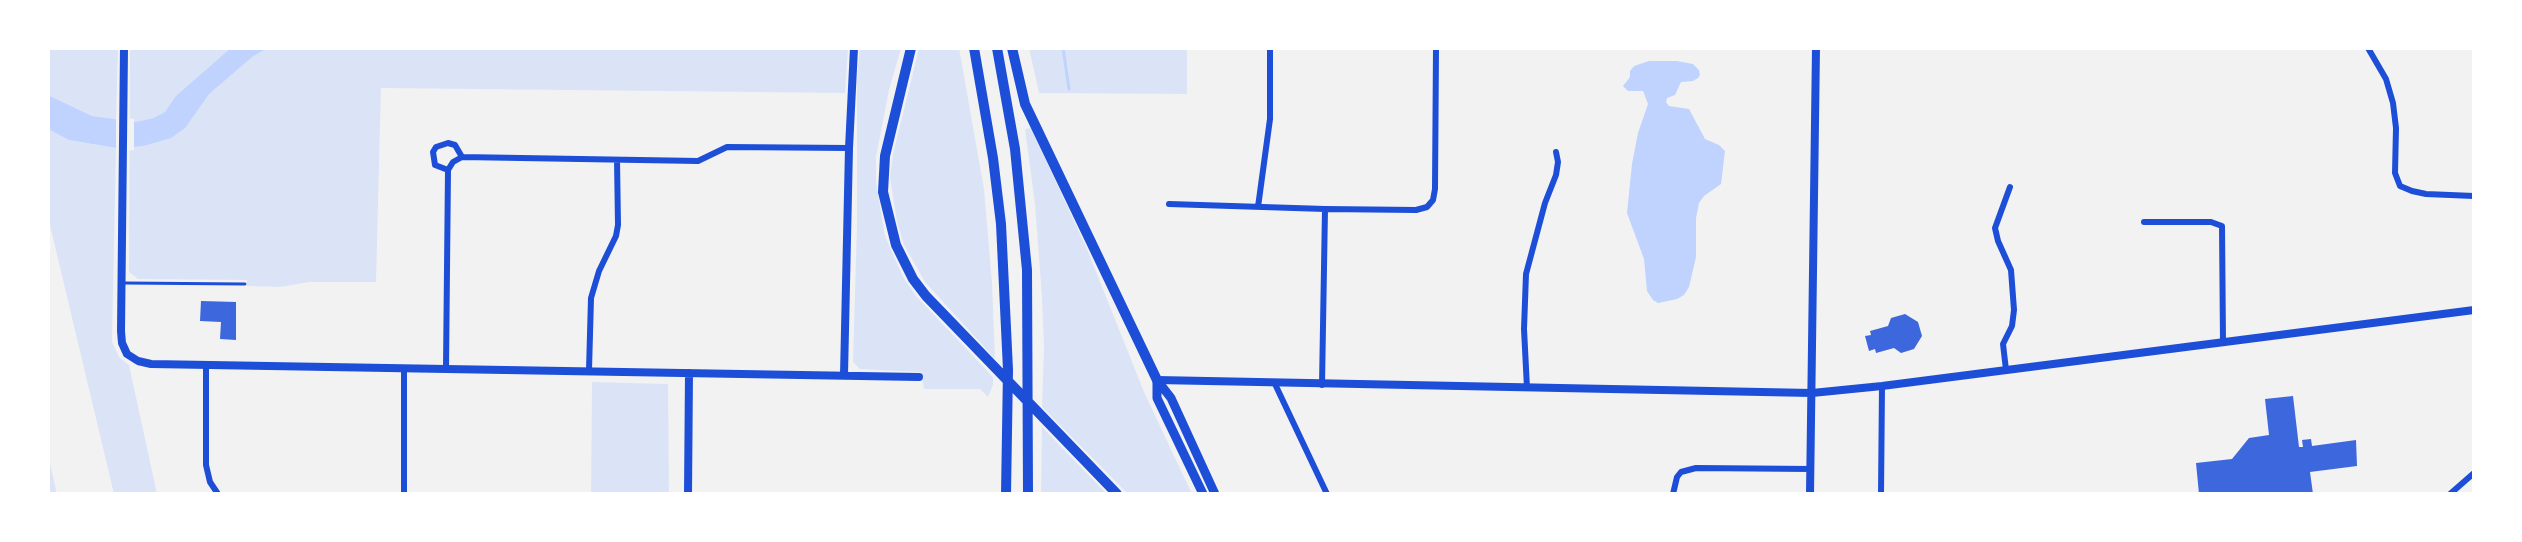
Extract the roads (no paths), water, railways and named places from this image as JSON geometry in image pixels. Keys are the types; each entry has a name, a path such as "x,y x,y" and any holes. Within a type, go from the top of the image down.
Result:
{"highway":[{"path":"911,48 885,156 883,192 896,245 913,279 967,340 1117,494"},
{"path":"974,48 993,158 1001,224 1008,370 1006,494"},
{"path":"997,48 1015,149 1028,270 1028,494"},
{"path":"1012,48 1025,104 1157,380"}],"main road":[{"path":"1157,380 1157,398 1203,494"},
{"path":"1157,380 1172,398 1215,494"}],"street":[{"path":"124,48 122,343 127,354 138,361 151,364 919,377"},
{"path":"844,375 849,148 854,48"},
{"path":"1258,207 1269,118 1270,48"},
{"path":"1169,204 1416,210 1430,204 1435,189 1436,48"},
{"path":"1810,494 1816,48"},
{"path":"2368,48 2381,67 2393,103 2396,128 2395,173 2400,186 2426,194 2474,196"},
{"path":"448,170 435,165 433,152 436,147 448,142 455,145 462,157"},
{"path":"446,368 448,170 453,162 462,157 698,161 728,147 849,148"},
{"path":"1527,388 1524,329 1526,274 1545,203 1556,175 1558,162 1556,152"},
{"path":"589,370 591,298 599,271 616,236 618,225 617,160"},
{"path":"2006,370 2003,344 2012,326 2014,310 2011,270 1998,241 1995,228 2010,187"},
{"path":"1322,385 1325,209"},
{"path":"2144,222 2211,222 2223,228 2223,342"},
{"path":"1157,380 1812,393 2474,310"},
{"path":"206,365 206,465 210,482 218,494"},
{"path":"404,368 404,494"},
{"path":"688,494 689,373"},
{"path":"1275,384 1328,494"},
{"path":"1881,494 1882,386"},
{"path":"1673,494 1677,477 1682,472 1696,468 1810,469"},
{"path":"2450,494 2474,472"}],"lane":[{"path":"122,283 245,284"}],"water":[{"path":"231,48 267,48 252,57 209,94 185,128 171,138 143,146 116,148 69,140 48,129 48,95 92,116 136,122 154,118 165,112 176,96"},
{"path":"1649,61 1677,61 1693,64 1699,70 1698,78 1681,82 1675,95 1667,98 1666,102 1669,106 1689,109 1705,139 1719,145 1725,151 1721,184 1704,196 1699,203 1696,218 1696,257 1689,287 1684,295 1677,299 1658,303 1647,291 1644,259 1627,213 1632,164 1638,133 1648,104 1643,91 1628,91 1623,86 1634,66"}],"waterway":[{"path":"1063,48 1069,89"}]}
